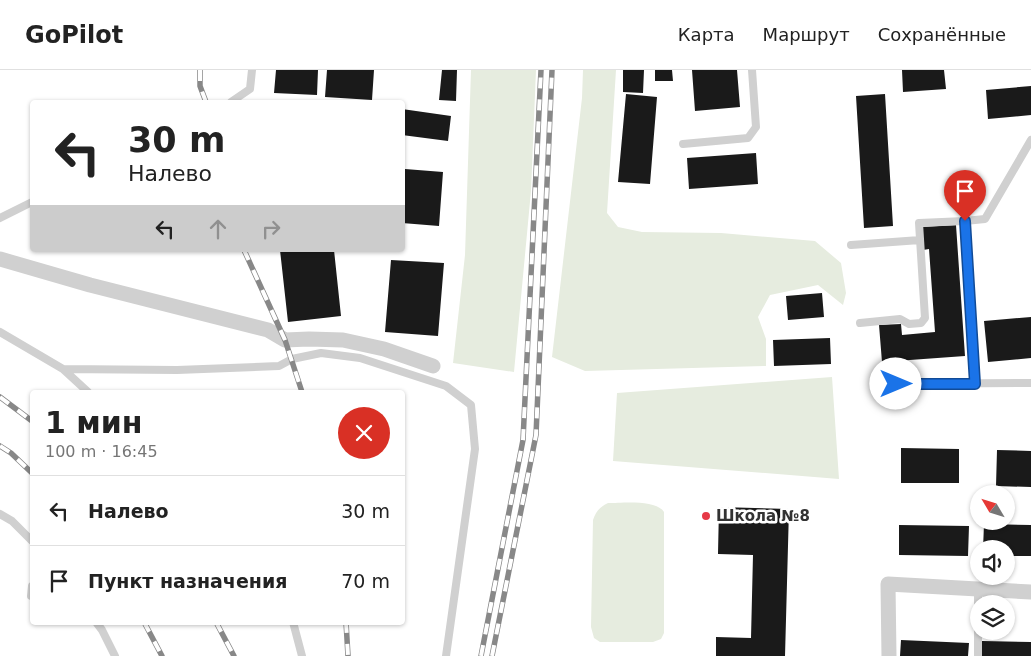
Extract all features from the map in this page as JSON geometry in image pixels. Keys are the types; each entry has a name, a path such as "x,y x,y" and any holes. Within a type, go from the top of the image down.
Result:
{"street":[{"path":"0,259 90,285 268,330 285,340 309,338 343,340 384,349 433,366"},
{"path":"889,656 888,584 1031,592"}],"lane":[{"path":"234,100 250,89 252,70"},
{"path":"683,144 748,138 756,126 752,70"},
{"path":"860,323 900,318 909,324 921,323 925,318 919,223 985,219 1031,140"},
{"path":"0,218 30,203"},
{"path":"965,221 975,384"},
{"path":"851,245 920,240"},
{"path":"0,332 63,369 86,390"},
{"path":"63,369 177,370 279,366 292,359 321,353 360,358 446,386 471,405 474,448 446,656"},
{"path":"877,384 1031,383"},
{"path":"0,514 12,521 30,539"},
{"path":"978,589 978,656"},
{"path":"98,625 115,656"},
{"path":"294,625 302,656"}],"shaded area":[{"path":"471,70 536,70 531,191 514,372 453,363 465,255"},
{"path":"583,70 616,70 607,213 618,227 642,232 721,233 815,241 841,263 846,293 843,305 818,285 770,295 758,317 766,339 766,366 585,371 552,357 582,98"},
{"path":"832,377 839,479 613,461 617,393"},
{"path":"608,503 646,503 660,508 664,512 664,633 661,639 653,642 600,642 594,638 591,627 593,520 595,514"}],"building":[{"path":"276,70 318,70 317,95 274,93"},
{"path":"327,70 374,70 372,100 325,97"},
{"path":"442,70 457,70 456,101 439,100"},
{"path":"623,70 644,70 643,93 623,92"},
{"path":"655,70 672,70 673,81 655,81"},
{"path":"692,70 737,70 740,107 695,111"},
{"path":"902,70 944,70 946,89 903,92"},
{"path":"1031,86 1031,115 988,119 986,90"},
{"path":"626,94 657,97 650,184 618,182"},
{"path":"885,94 893,226 864,228 856,96"},
{"path":"405,109 451,116 448,141 405,135"},
{"path":"756,153 758,184 689,189 687,158"},
{"path":"405,169 443,172 439,226 405,223"},
{"path":"956,225 965,356 882,362 879,325 901,324 902,335 935,332 929,249 923,250 922,227"},
{"path":"280,252 334,252 341,316 288,322"},
{"path":"391,260 444,263 438,336 385,332"},
{"path":"822,293 824,317 788,320 786,296"},
{"path":"1031,317 1031,358 988,362 984,321"},
{"path":"830,338 831,364 774,366 773,340"},
{"path":"901,448 959,449 959,483 901,483"},
{"path":"997,450 1031,451 1031,487 996,485"},
{"path":"719,507 789,509 785,656 716,656 716,637 751,638 753,555 718,554"},
{"path":"899,525 969,526 968,556 899,555"},
{"path":"1015,525 1031,525 1031,556 1015,556 1015,540 983,540 984,530 1015,530"},
{"path":"901,640 969,643 968,656 900,656"},
{"path":"982,641 1031,642 1031,656 982,656"}],"railway":[{"path":"200,70 200,86 205,100"},
{"path":"481,656 523,440 541,70"},
{"path":"492,656 536,435 552,70"},
{"path":"245,252 285,340 301,390"},
{"path":"0,397 30,420"},
{"path":"0,446 11,453 30,471"},
{"path":"146,625 162,656"},
{"path":"218,625 234,656"},
{"path":"346,625 348,656"}],"place":[{"name":"Школа №8","path":"706,516"}],"route":[{"path":"896,384 975,384 965,221"}]}
